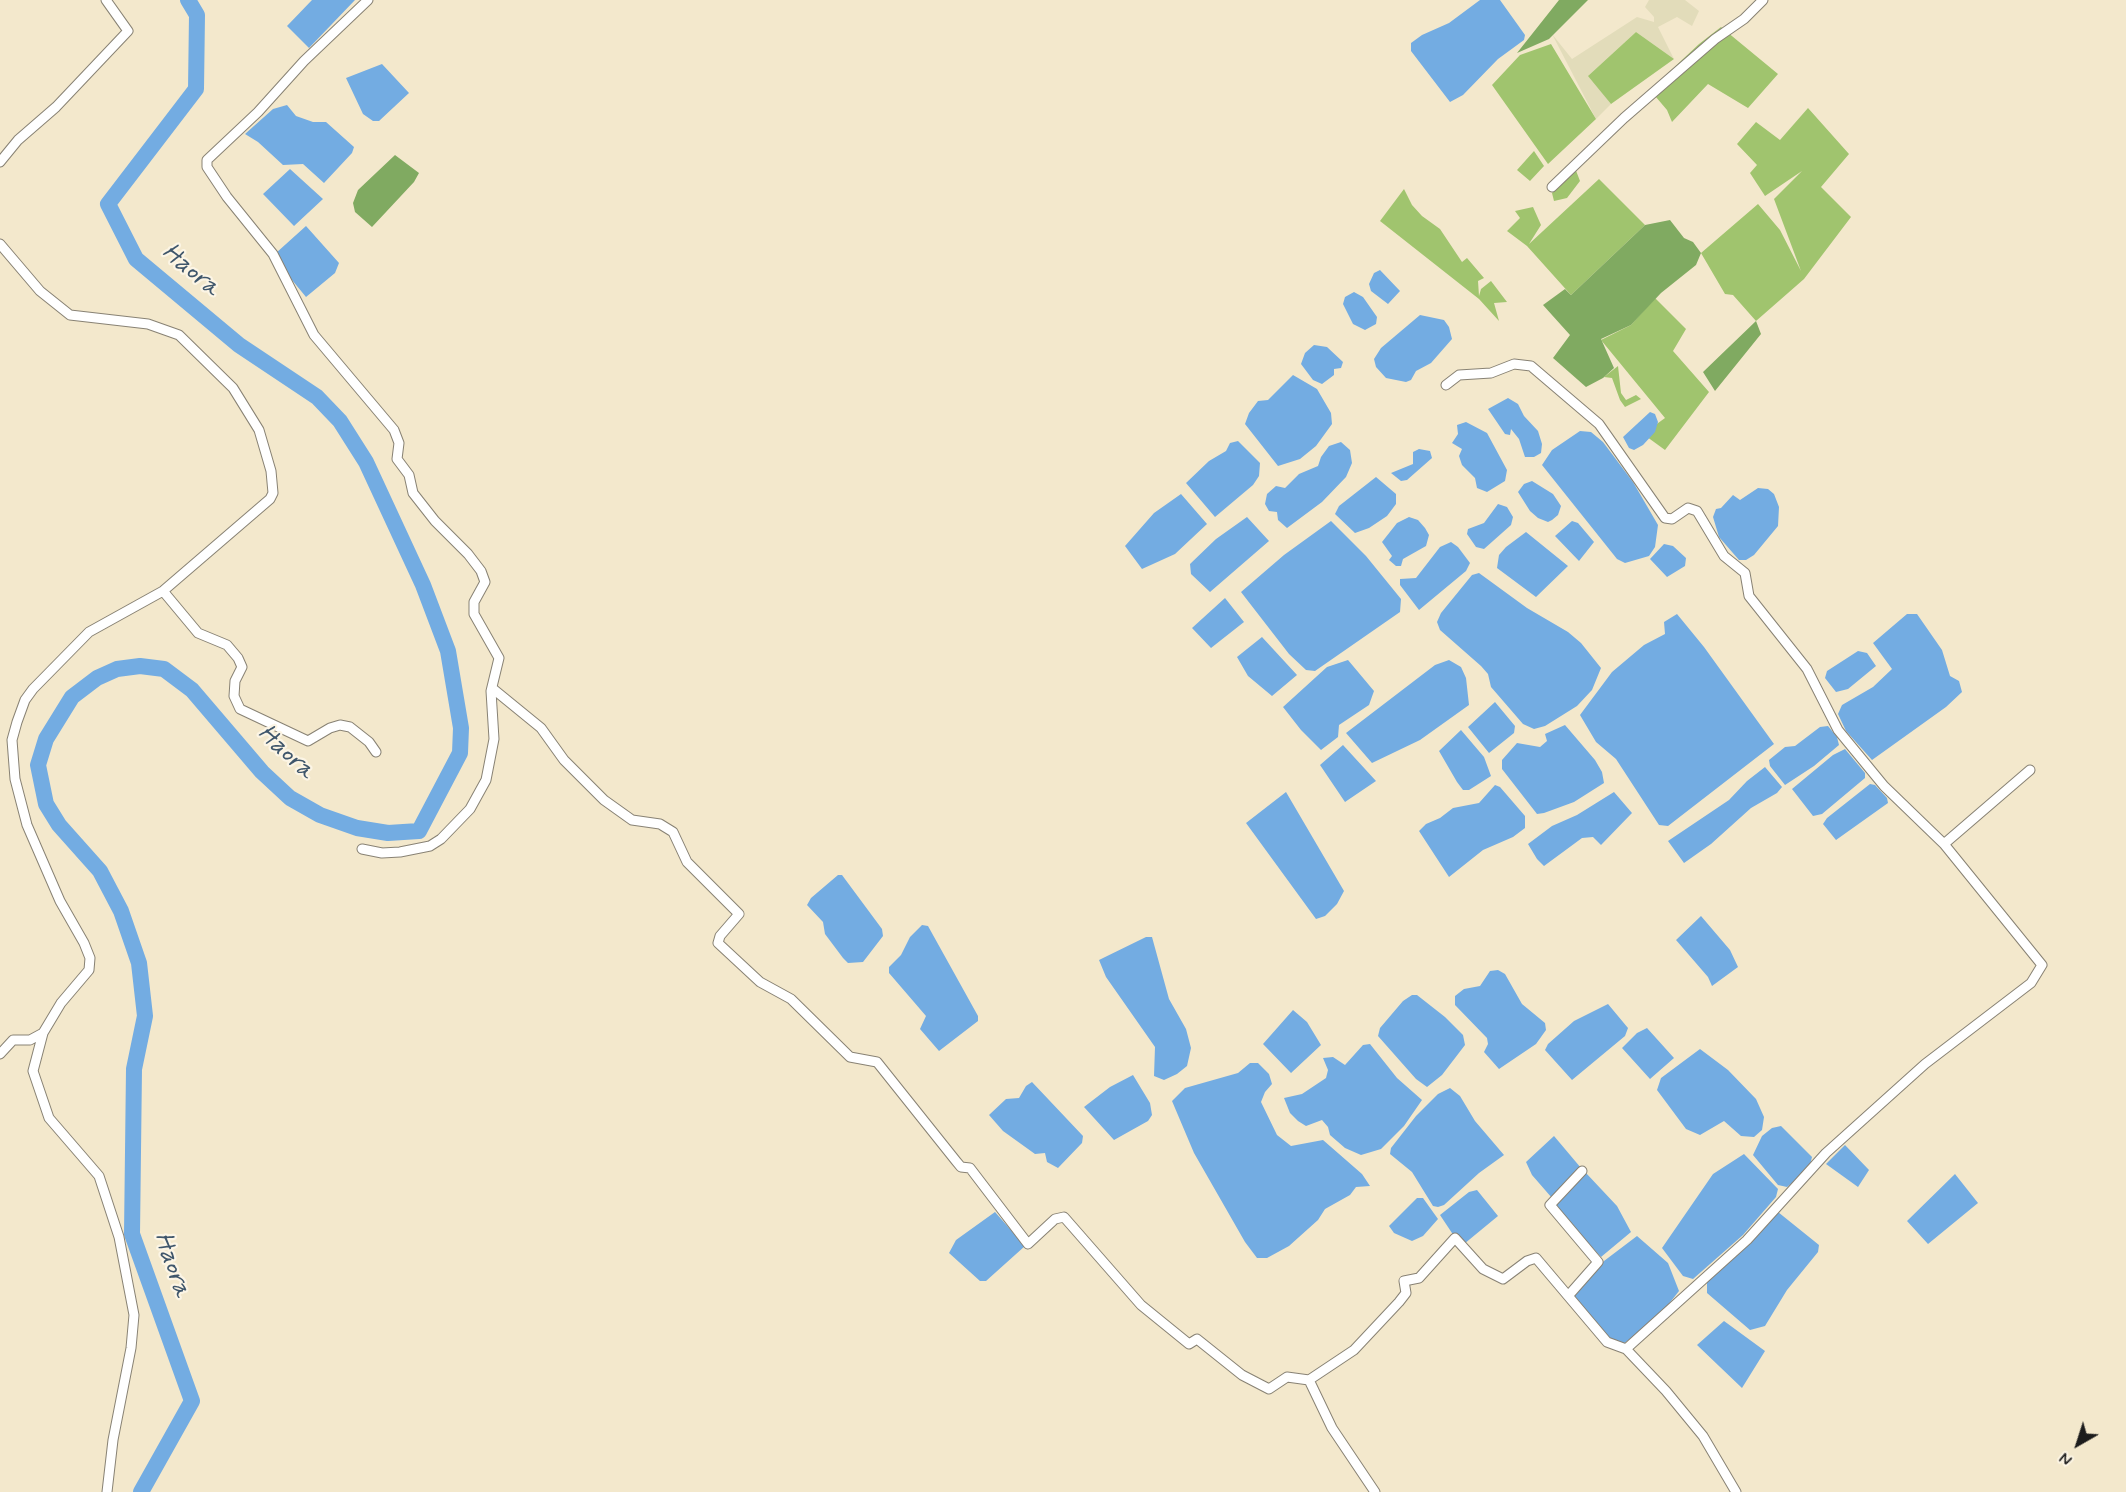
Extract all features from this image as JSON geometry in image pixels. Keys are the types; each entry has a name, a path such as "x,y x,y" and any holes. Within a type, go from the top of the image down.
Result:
{"street":[{"path":"0,162 18,140 56,107 128,31 106,0"},
{"path":"362,849 382,853 430,846 441,839 470,809 486,780 492,756 492,688 499,658 474,614 474,602 485,582 481,572 417,499 409,475 398,459 399,443 394,430 314,335 273,254 227,197 207,167 207,160 258,112 304,61 368,0"},
{"path":"1552,187 1624,118 1715,39 1744,19 1763,0"},
{"path":"0,244 40,291 70,315 148,324 178,335 233,388 259,430 271,471 273,493 270,499 163,591 89,632 25,700 12,740 15,779 27,825 60,901 90,958 89,970 61,1003 43,1034 33,1071 37,1089 49,1118 99,1176 118,1237 132,1297 133,1334 113,1440 107,1492"},
{"path":"1446,385 1459,375 1491,373 1515,364 1531,366 1599,424 1665,518 1672,519 1688,508 1697,511 1724,556 1744,573 1749,596 1807,669 1838,730 1884,786 1944,844 2042,965 2031,983 1925,1064 1826,1153 1747,1240 1626,1348"},
{"path":"163,591 198,633 227,645 238,658 242,667 235,681 234,696 240,709 308,741 330,728 340,725 350,727 369,742 376,752"},
{"path":"492,688 541,728 564,760 604,800 632,820 660,824 673,832 687,862 739,915 720,936 718,943 760,982 791,999 850,1057 877,1062 961,1167 970,1168 1028,1244 1055,1219 1064,1217 1142,1305 1189,1344 1197,1339 1242,1375 1269,1389 1287,1377 1309,1380 1354,1350 1406,1293 1404,1281 1419,1278 1455,1239 1483,1269 1503,1280 1527,1261 1536,1258 1607,1342 1626,1348 1666,1391 1702,1436 1736,1492"},
{"path":"1944,844 2030,770"},
{"path":"0,1054 13,1040 30,1040 43,1034"},
{"path":"1568,1296 1598,1262 1550,1205 1582,1171"},
{"path":"1309,1380 1326,1418 1375,1492"}],"shaded area":[{"path":"1649,0 1685,0 1699,11 1692,26 1677,17 1658,27 1674,59 1636,32 1589,75 1611,104 1596,119 1552,34 1572,59 1637,17 1654,22 1654,17 1645,7"}],"green space":[{"path":"1559,0 1588,0 1549,39 1517,53"},
{"path":"1721,27 1778,74 1748,108 1708,84 1672,122 1667,110 1650,90 1699,44"},
{"path":"1636,32 1674,59 1611,104 1588,76"},
{"path":"1551,44 1596,119 1548,164 1492,85 1520,55"},
{"path":"1808,108 1849,154 1821,187 1851,217 1804,279 1756,321 1733,295 1725,294 1701,253 1758,204 1780,230 1801,271 1774,199 1802,171 1765,196 1750,173 1757,165 1737,144 1756,122 1780,140"},
{"path":"1534,151 1544,166 1530,181 1517,170"},
{"path":"395,155 419,173 414,182 372,227 355,212 353,203 358,190"},
{"path":"1575,168 1580,181 1567,198 1554,201 1552,193"},
{"path":"1599,179 1645,225 1571,295 1527,246 1507,231 1520,218 1515,211 1533,207 1541,225 1529,244"},
{"path":"1404,189 1412,205 1422,216 1440,229 1462,262 1467,258 1484,278 1478,281 1479,296 1481,289 1491,281 1507,302 1494,303 1499,321 1479,299 1380,221"},
{"path":"1670,220 1684,238 1693,242 1701,253 1696,265 1661,293 1631,325 1601,339 1614,368 1603,378 1586,387 1553,358 1570,335 1543,305 1565,289 1571,295 1645,225"},
{"path":"1655,298 1686,329 1673,351 1709,392 1665,450 1643,434 1665,418 1601,340 1631,325"},
{"path":"1756,321 1761,334 1715,391 1703,372"},
{"path":"1618,366 1621,393 1626,400 1636,395 1641,399 1625,407 1612,378 1604,377"}],"water":[{"path":"312,0 355,0 309,48 287,26"},
{"path":"1480,0 1500,0 1525,35 1524,40 1498,59 1463,95 1450,102 1411,51 1411,43 1422,35 1449,23"},
{"path":"382,64 409,93 379,121 373,121 363,114 346,78"},
{"path":"287,105 296,116 313,122 326,122 354,147 352,153 324,183 303,164 283,165 258,142 245,134 273,109"},
{"path":"290,169 323,199 294,226 263,194"},
{"path":"306,226 339,263 335,273 306,297 278,263 276,253"},
{"path":"1380,270 1400,291 1388,304 1371,291 1369,284 1374,273"},
{"path":"1354,292 1363,297 1377,317 1376,324 1365,330 1353,324 1343,304 1345,297"},
{"path":"1420,315 1444,320 1449,327 1452,339 1431,363 1416,371 1411,380 1406,382 1386,378 1376,367 1374,359 1381,348"},
{"path":"1314,345 1327,347 1343,362 1341,368 1334,369 1334,375 1322,384 1313,380 1301,364 1305,353"},
{"path":"1293,375 1317,389 1331,413 1332,424 1316,446 1300,459 1278,466 1245,424 1249,413 1258,401 1268,400"},
{"path":"1508,398 1518,404 1524,416 1538,431 1542,444 1541,453 1534,457 1525,457 1519,439 1511,429 1510,435 1505,434 1488,409"},
{"path":"1650,412 1655,414 1658,422 1655,432 1643,445 1634,450 1629,448 1623,437"},
{"path":"1466,422 1487,433 1507,470 1505,481 1487,492 1477,488 1475,478 1462,465 1459,456 1462,449 1452,443 1458,434 1457,425"},
{"path":"1580,431 1591,432 1603,442 1633,482 1658,525 1655,547 1649,556 1625,563 1617,559 1542,465 1552,450"},
{"path":"1238,441 1260,463 1259,476 1253,485 1215,517 1186,483 1209,461 1226,451 1230,443"},
{"path":"1341,442 1350,450 1352,463 1346,477 1322,502 1287,528 1278,520 1277,512 1269,511 1265,504 1267,494 1276,486 1285,488 1299,474 1318,466 1329,446"},
{"path":"1419,449 1430,451 1432,458 1407,480 1401,481 1391,473 1413,464 1413,452"},
{"path":"1376,477 1396,494 1396,504 1387,516 1369,528 1355,533 1335,514 1339,506"},
{"path":"1532,481 1553,494 1561,506 1558,515 1548,522 1538,518 1530,511 1518,492 1524,484"},
{"path":"1758,488 1768,489 1774,494 1779,507 1778,526 1754,555 1746,560 1739,560 1719,537 1713,517 1716,509 1721,508 1733,495 1740,500"},
{"path":"1181,494 1207,524 1175,554 1142,569 1125,546 1154,513"},
{"path":"1498,504 1507,507 1513,517 1511,525 1484,549 1476,547 1467,534 1468,529 1484,523"},
{"path":"1247,517 1269,541 1210,592 1191,574 1190,564 1216,539"},
{"path":"1409,517 1418,520 1429,535 1426,546 1403,559 1401,566 1396,566 1389,560 1392,556 1382,542 1397,523"},
{"path":"1331,521 1366,556 1401,599 1400,612 1315,671 1306,670 1289,654 1241,592 1284,555"},
{"path":"1572,521 1578,523 1594,542 1579,561 1555,536"},
{"path":"1526,532 1568,566 1536,597 1497,568 1499,555"},
{"path":"1451,542 1458,547 1470,563 1466,571 1419,610 1400,585 1400,579 1416,578 1440,547"},
{"path":"1664,544 1673,546 1686,558 1685,566 1667,577 1650,559"},
{"path":"1479,573 1527,608 1568,632 1581,643 1601,668 1592,690 1577,706 1545,726 1534,729 1523,724 1491,687 1488,674 1481,666 1440,630 1437,622 1441,613 1472,575"},
{"path":"1225,598 1244,622 1211,648 1192,628"},
{"path":"1677,614 1704,647 1774,744 1668,826 1659,825 1616,759 1596,742 1580,715 1612,672 1644,645 1665,634 1664,622"},
{"path":"1907,614 1917,614 1942,650 1950,676 1959,681 1962,692 1946,707 1872,760 1846,731 1838,714 1842,705 1873,687 1892,669 1873,643"},
{"path":"1262,637 1297,675 1272,696 1248,676 1237,657"},
{"path":"1858,651 1867,653 1876,666 1848,689 1836,692 1825,678 1827,671"},
{"path":"1348,660 1374,691 1369,705 1339,725 1338,737 1321,750 1283,707 1327,667"},
{"path":"1449,660 1461,667 1466,678 1469,705 1420,740 1372,763 1346,733 1435,665"},
{"path":"1495,702 1515,726 1514,733 1489,753 1468,727"},
{"path":"1565,725 1595,760 1602,772 1604,783 1574,802 1537,814 1502,769 1502,760 1517,743 1540,747 1547,741 1545,734"},
{"path":"1828,726 1837,737 1839,745 1814,766 1785,785 1770,766 1769,760 1785,747 1795,746 1820,727"},
{"path":"1461,730 1484,757 1491,776 1469,790 1463,790 1439,751"},
{"path":"1343,745 1376,781 1345,802 1320,765"},
{"path":"1845,749 1865,773 1865,778 1822,814 1813,816 1792,789 1833,755"},
{"path":"1765,767 1782,787 1777,793 1751,808 1711,844 1684,863 1668,841 1729,800 1747,781"},
{"path":"1870,784 1875,785 1887,798 1888,803 1836,840 1823,824 1827,818"},
{"path":"1495,785 1500,787 1525,816 1525,828 1513,837 1483,850 1449,877 1419,831 1426,824 1440,818 1453,808 1479,803"},
{"path":"1286,792 1344,891 1337,904 1325,916 1316,919 1246,823"},
{"path":"1614,792 1632,813 1601,845 1593,837 1582,838 1544,866 1537,859 1528,844 1552,826 1577,815"},
{"path":"838,875 842,875 882,929 883,936 863,962 848,963 843,958 825,934 823,922 807,905 811,898"},
{"path":"1701,916 1730,950 1738,967 1712,986 1708,977 1676,940"},
{"path":"922,925 928,926 978,1016 978,1021 939,1051 920,1029 926,1016 889,973 889,967 901,955 910,937"},
{"path":"1146,937 1152,937 1169,999 1186,1029 1191,1048 1187,1066 1164,1080 1154,1076 1155,1047 1106,977 1099,960"},
{"path":"1498,970 1505,974 1522,1004 1545,1023 1546,1030 1536,1044 1499,1069 1484,1052 1488,1044 1487,1038 1455,1005 1455,996 1464,989 1480,986 1490,971"},
{"path":"1412,995 1417,995 1445,1017 1463,1035 1465,1045 1442,1075 1427,1087 1416,1079 1378,1036 1380,1028 1403,1001"},
{"path":"1608,1004 1628,1028 1625,1036 1572,1080 1545,1050 1548,1044 1574,1021"},
{"path":"1293,1010 1307,1022 1321,1045 1291,1073 1263,1044"},
{"path":"1647,1028 1674,1058 1650,1079 1622,1048 1637,1033"},
{"path":"1370,1044 1397,1078 1422,1100 1404,1126 1381,1149 1361,1155 1345,1148 1330,1135 1328,1127 1322,1120 1306,1126 1298,1121 1290,1113 1284,1098 1302,1094 1326,1078 1328,1070 1323,1058 1333,1057 1345,1065 1363,1045"},
{"path":"1700,1049 1728,1070 1756,1099 1764,1117 1762,1130 1754,1137 1741,1136 1724,1121 1700,1135 1686,1129 1657,1090 1661,1078"},
{"path":"1250,1063 1258,1063 1269,1074 1272,1084 1265,1092 1261,1102 1277,1135 1291,1146 1323,1140 1362,1174 1370,1186 1356,1187 1350,1195 1325,1209 1318,1220 1289,1246 1267,1258 1257,1258 1245,1242 1194,1153 1172,1101 1185,1088 1238,1073"},
{"path":"1133,1075 1150,1103 1152,1115 1148,1121 1114,1140 1084,1107 1110,1087"},
{"path":"1032,1082 1083,1136 1082,1143 1058,1168 1047,1162 1045,1153 1035,1154 1003,1131 989,1115 1006,1099 1019,1098 1026,1086"},
{"path":"1450,1088 1460,1096 1475,1121 1504,1155 1479,1173 1444,1205 1438,1207 1433,1206 1412,1172 1390,1154 1391,1148 1416,1116 1438,1094"},
{"path":"1781,1126 1812,1157 1809,1169 1787,1187 1778,1185 1753,1155 1762,1136 1772,1128"},
{"path":"1554,1136 1581,1168 1552,1198 1532,1175 1526,1162"},
{"path":"1845,1145 1869,1170 1858,1187 1826,1164"},
{"path":"1744,1154 1778,1189 1776,1197 1743,1235 1693,1279 1683,1276 1662,1248 1713,1174"},
{"path":"1586,1173 1617,1206 1631,1232 1601,1257 1554,1206"},
{"path":"1955,1174 1978,1203 1928,1244 1907,1221"},
{"path":"1477,1190 1498,1216 1464,1244 1458,1242 1440,1215 1469,1192"},
{"path":"1417,1198 1423,1198 1438,1219 1423,1236 1412,1241 1394,1233 1389,1226"},
{"path":"995,1212 1025,1246 986,1281 980,1281 949,1253 956,1240"},
{"path":"1778,1212 1819,1245 1818,1252 1787,1290 1765,1326 1750,1330 1707,1293 1707,1279"},
{"path":"1637,1236 1668,1263 1679,1291 1657,1319 1623,1344 1607,1340 1572,1296 1604,1261"},
{"path":"1724,1321 1765,1351 1742,1388 1697,1345"}],"waterway":[{"name":"Haora","path":"141,1492 192,1401 132,1234 134,1069 145,1016 139,963 121,911 100,871 59,825 46,804 38,765 46,739 72,697 97,678 117,669 140,666 164,669 192,690 262,772 290,798 320,815 357,828 388,833 419,831 460,753 461,728 448,651 423,585 366,462 340,421 317,397 239,345 136,259 108,204 196,89 197,15 188,0"}]}
